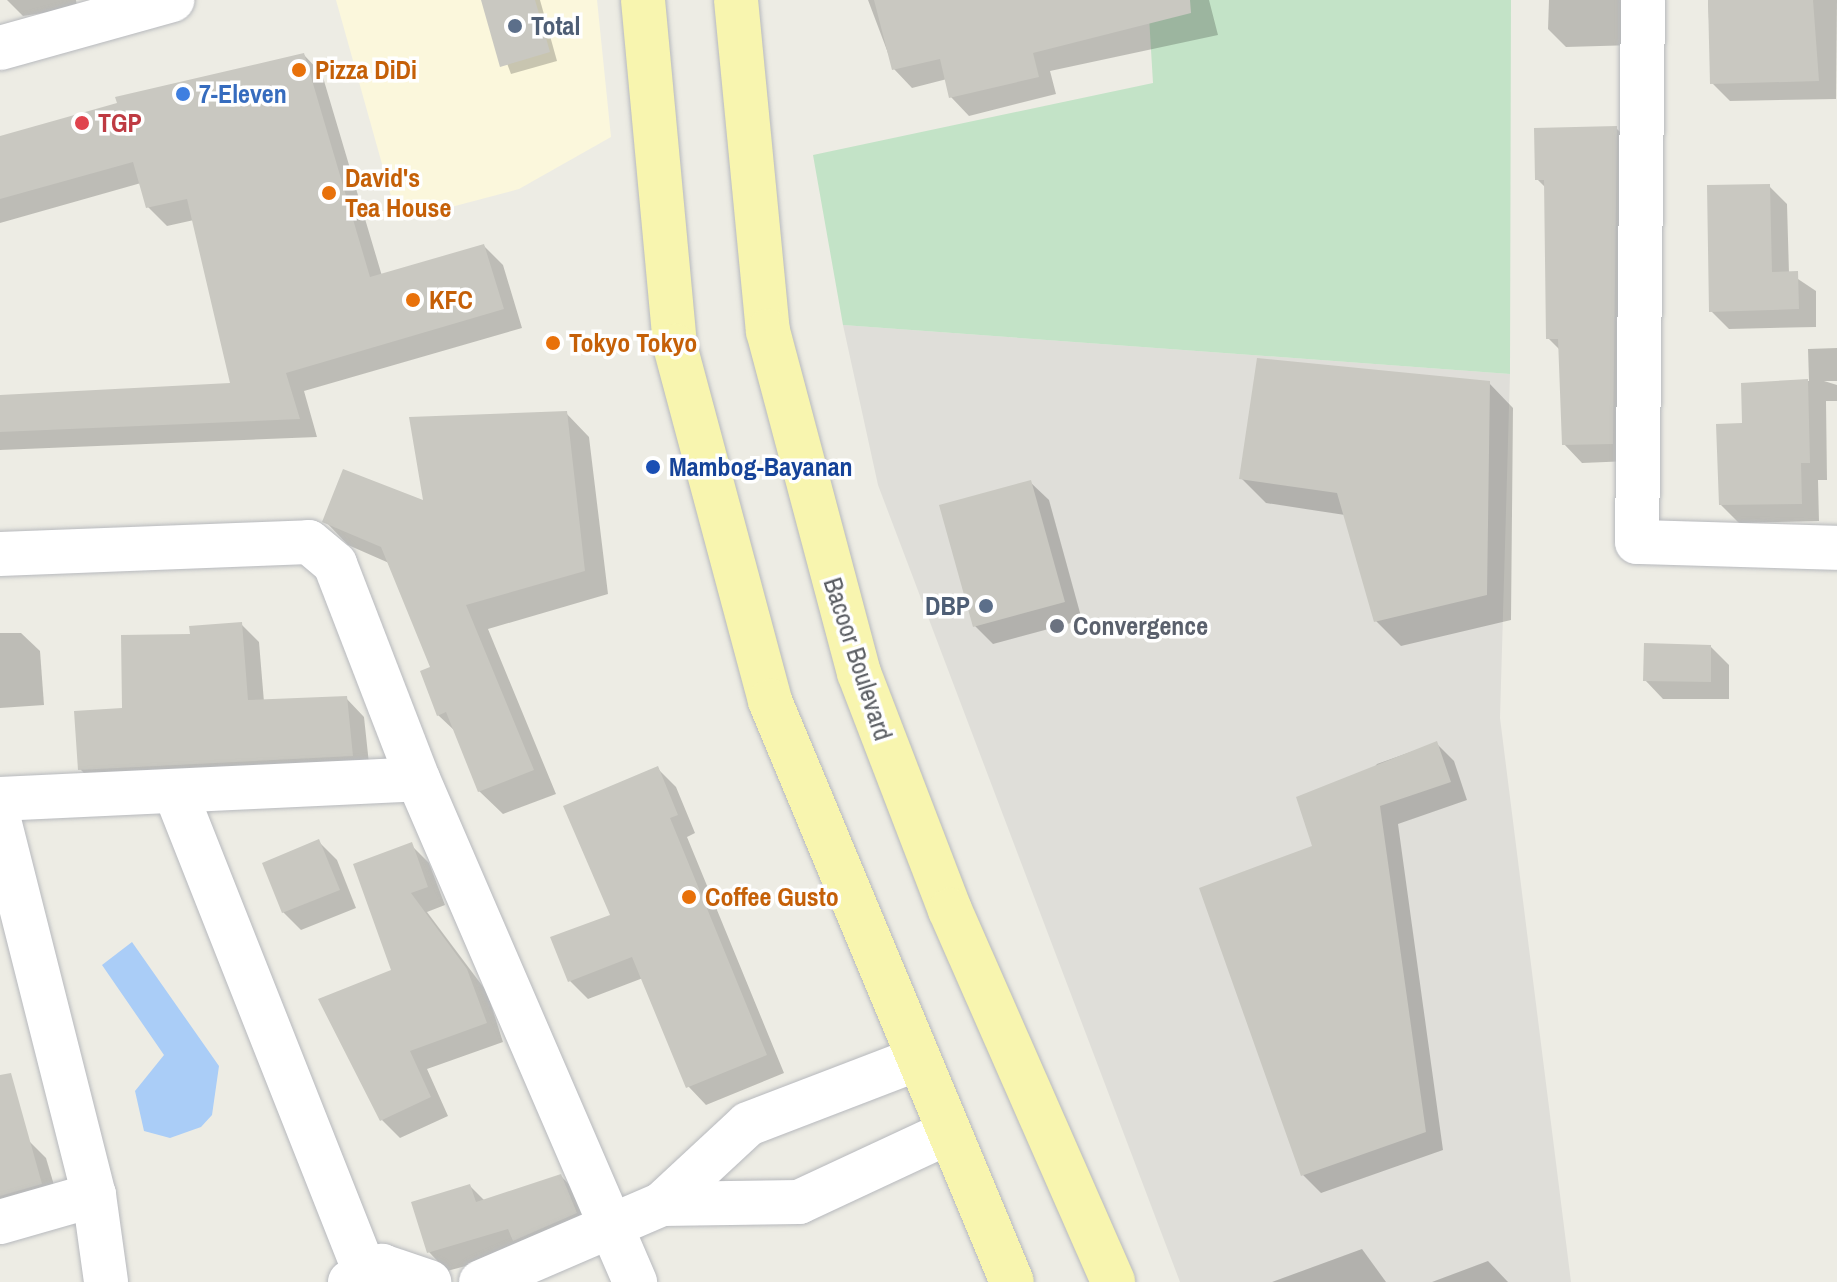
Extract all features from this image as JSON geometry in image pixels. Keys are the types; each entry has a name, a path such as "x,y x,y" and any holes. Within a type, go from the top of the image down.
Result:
{"main road":[{"path":"643,0 666,288 722,527 770,701 915,1060 1012,1282"},
{"name":"Bacoor Boulevard","path":"736,0 768,331 859,673 950,910 1113,1282"}],"street":[{"path":"0,48 172,0"},
{"path":"1643,0 1637,542 1837,548"},
{"path":"0,554 309,542 335,564 418,779 635,1282"},
{"path":"0,799 176,794 418,779"},
{"path":"176,794 357,1277 401,1267 429,1282"},
{"path":"0,824 94,1195 106,1282"},
{"path":"481,1282 662,1204 748,1124 915,1060"},
{"path":"662,1204 799,1202 947,1133"},
{"path":"0,1222 94,1195"}],"shaded area":[{"path":"336,0 597,0 611,137 519,189 398,221"},
{"path":"843,325 1510,374 1500,718 1571,1282 1180,1282 878,485"}],"green space":[{"path":"1148,0 1511,0 1510,374 843,325 813,155 1153,83"}],"water":[{"path":"132,942 219,1066 212,1115 201,1127 170,1138 144,1131 135,1091 164,1055 102,965"}],"building":[{"name":"Total","path":"481,0 535,0 550,52 500,67"},
{"path":"874,0 1190,0 1191,13 1033,53 1039,77 949,98 940,59 892,70"},
{"path":"1708,0 1813,0 1819,81 1710,84"},
{"path":"304,53 370,277 484,244 504,309 286,373 300,419 0,432 0,395 230,383 187,199 146,208 133,162 0,199 0,136 117,103 115,97"},
{"path":"1617,126 1613,444 1562,445 1558,339 1546,339 1544,180 1535,180 1534,128"},
{"path":"1770,184 1772,272 1798,271 1799,309 1709,312 1707,185"},
{"path":"1257,358 1490,381 1487,595 1374,622 1337,493 1239,479"},
{"path":"1808,379 1810,463 1801,463 1802,504 1719,505 1716,424 1742,423 1741,383"},
{"path":"567,411 585,571 466,605 534,770 478,792 446,712 437,716 420,671 430,667 381,547 322,522 343,469 423,500 409,417"},
{"path":"1031,480 1065,602 973,627 939,505"},
{"path":"242,622 248,700 347,696 353,756 78,770 74,711 122,708 121,635 190,634 189,626"},
{"path":"1644,643 1711,645 1711,682 1643,681"},
{"path":"1437,741 1451,782 1380,806 1426,1132 1301,1176 1199,888 1312,846 1296,797"},
{"path":"658,766 678,815 670,818 767,1055 686,1088 632,957 568,982 550,937 610,915 563,806"},
{"path":"319,839 340,890 282,913 262,863"},
{"path":"412,842 428,887 411,893 467,969 487,1023 410,1051 431,1097 380,1121 318,999 391,970 353,864"},
{"path":"11,1073 42,1184 0,1196 0,1075"},
{"path":"561,1174 577,1213 513,1241 508,1229 427,1253 411,1202 470,1184 476,1202"}],"place":[{"name":"Total","path":"515,26"},
{"name":"Pizza DiDi","path":"299,70"},
{"name":"7-Eleven","path":"183,94"},
{"name":"TGP","path":"82,123"},
{"name":"David's Tea House","path":"329,193"},
{"name":"KFC","path":"413,300"},
{"name":"Tokyo Tokyo","path":"553,343"},
{"name":"Mambog-Bayanan","path":"653,467"},
{"name":"DBP","path":"986,606"},
{"name":"Convergence","path":"1057,626"},
{"name":"Coffee Gusto","path":"689,897"}]}
